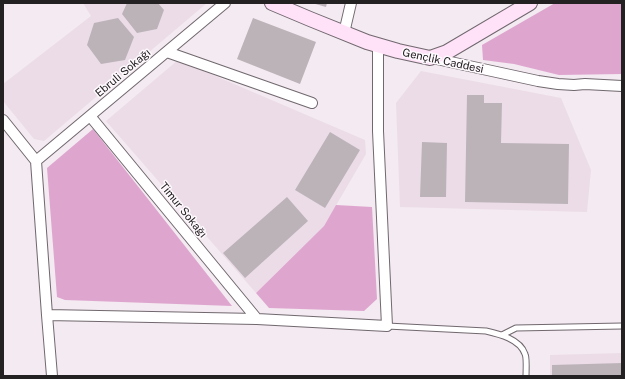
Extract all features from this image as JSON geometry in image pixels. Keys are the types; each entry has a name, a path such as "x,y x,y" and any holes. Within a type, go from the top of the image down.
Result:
{"street":[{"name":"Ebruli Sokağı","path":"36,161 225,3"},
{"name":"Gençlik Caddesi","path":"272,3 344,33 398,51 538,81 574,85 585,84 622,86"},
{"path":"344,33 351,3"},
{"path":"430,58 447,52 518,7 530,3"},
{"path":"47,315 257,319 387,326 378,130 378,45"},
{"path":"167,52 312,104"},
{"name":"Timur Sokağı","path":"90,116 257,319"},
{"path":"3,120 36,161 52,376"}],"lane":[{"path":"387,326 486,331 502,335 518,344 526,354 526,376"},
{"path":"502,335 516,328 622,326"}],"shaded area":[{"path":"83,3 207,3 44,141 34,139 3,101 3,84 91,16"},
{"path":"555,3 622,3 622,74 559,75 514,64 483,60 482,45"},
{"path":"178,60 365,140 366,154 324,226 256,293 106,121"},
{"path":"421,71 561,98 591,170 587,212 400,207 396,103"},
{"path":"93,129 232,306 65,300 57,297 47,168"},
{"path":"336,205 372,207 377,299 364,311 269,308 256,293 324,226"},
{"path":"622,353 622,376 550,376 550,355"}],"building":[{"path":"127,3 158,3 164,10 157,29 137,33 122,14"},
{"path":"312,3 327,3 326,7"},
{"path":"118,18 134,37 125,60 101,64 87,45 94,23"},
{"path":"253,18 316,42 300,84 237,59"},
{"path":"467,95 484,95 484,103 502,103 501,143 569,144 568,204 465,202"},
{"path":"330,132 360,150 325,208 295,190"},
{"path":"422,142 447,143 446,197 420,197"},
{"path":"287,197 308,221 245,278 223,253"},
{"path":"622,363 622,376 552,376 552,365"}]}
